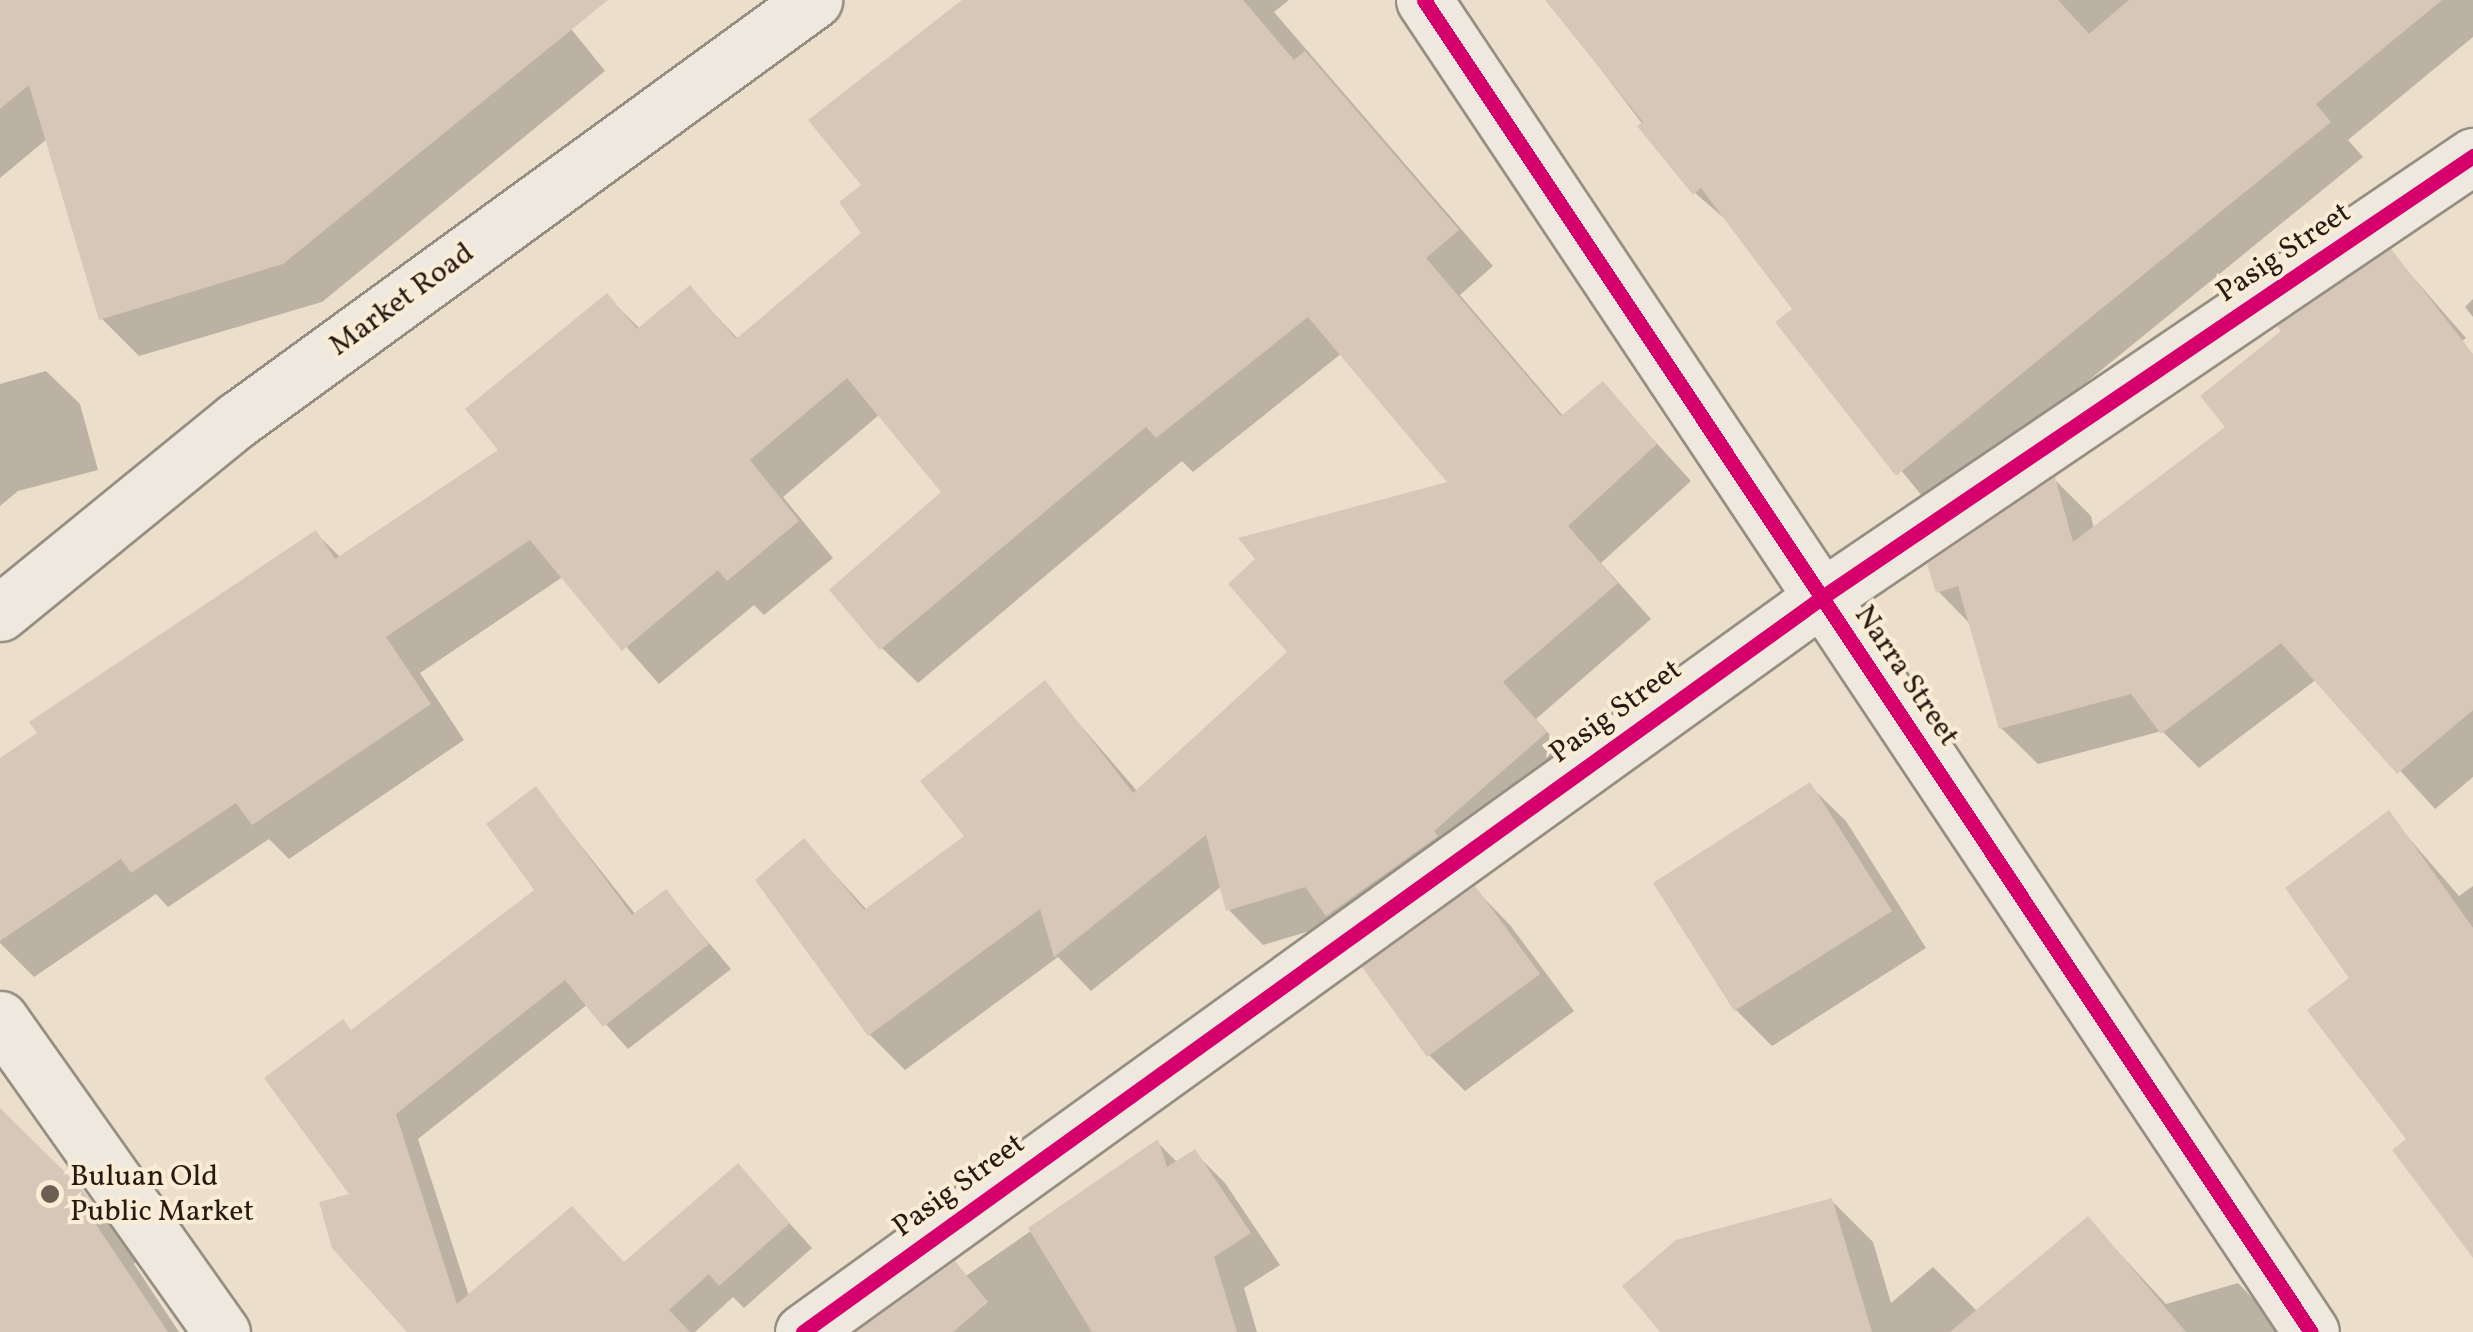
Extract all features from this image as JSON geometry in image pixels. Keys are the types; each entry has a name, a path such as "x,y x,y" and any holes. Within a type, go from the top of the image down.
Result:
{"street":[{"name":"Market Road","path":"0,613 237,420 814,0"},
{"name":"Narra Street","path":"1424,0 2311,1332"},
{"name":"Pasig Street","path":"804,1332 1821,598 2473,156"},
{"path":"0,1019 222,1332"}],"building":[{"path":"0,0 608,0 283,264 99,320 29,85 0,109"},
{"path":"962,0 1243,0 1294,60 1305,51 1459,230 1426,258 1561,416 1603,381 1657,444 1568,526 1618,583 1503,682 1547,732 1434,831 1438,836 1326,916 1305,887 1226,911 1206,835 1054,957 1040,909 868,1036 755,880 804,838 864,910 964,836 920,781 1045,680 1133,793 1287,652 1228,584 1255,559 1238,538 1447,482 1308,317 1156,438 1146,427 880,650 829,590 941,492 847,378 750,460 799,521 727,581 718,570 622,651 530,540 386,637 431,704 252,825 236,803 131,873 121,859 0,941 0,758 37,733 29,722 316,530 335,559 498,450 465,409 607,293 637,329 690,285 736,339 861,233 839,202 861,185 808,120"},
{"path":"1545,0 2058,0 2089,34 2129,0 2442,0 2316,104 2331,122 1896,476 1775,322 1792,309 1701,188 1693,195 1637,126 1643,122"},
{"path":"2391,249 2473,354 2473,710 2397,774 2281,643 2161,734 2131,694 1999,729 1958,586 1936,593 1927,564 2055,477 2073,542 2225,427 2200,396 2281,331 2277,326"},
{"path":"1810,782 1892,911 1734,1011 1653,883"},
{"path":"536,786 632,915 666,889 709,944 603,1027 565,980 396,1114 457,1304 572,1206 624,1262 738,1163 790,1223 719,1286 709,1274 669,1310 690,1332 407,1332 332,1248 319,1202 349,1194 264,1078 343,1019 351,1030 534,890 486,824"},
{"path":"2389,810 2473,928 2473,1258 2392,1150 2406,1139 2307,1010 2349,978 2285,888"},
{"path":"1475,886 1540,974 1427,1057 1362,967"},
{"name":"Buluan Old Public Market","path":"0,1108 82,1189 100,1214 93,1220 168,1332 0,1332"},
{"path":"1158,1139 1167,1167 1195,1149 1251,1233 1214,1257 1237,1332 1092,1332 1028,1228"},
{"path":"1832,1198 1872,1332 1660,1332 1622,1286 1676,1240"},
{"path":"2088,1216 2186,1332 1950,1332"},
{"path":"955,1261 988,1302 953,1332 856,1332"}],"cycle path":[{"path":"1424,0 2311,1332"},
{"path":"803,1332 1821,598 2473,156"}],"place":[{"name":"Buluan Old Public Market","path":"50,1194"}]}
